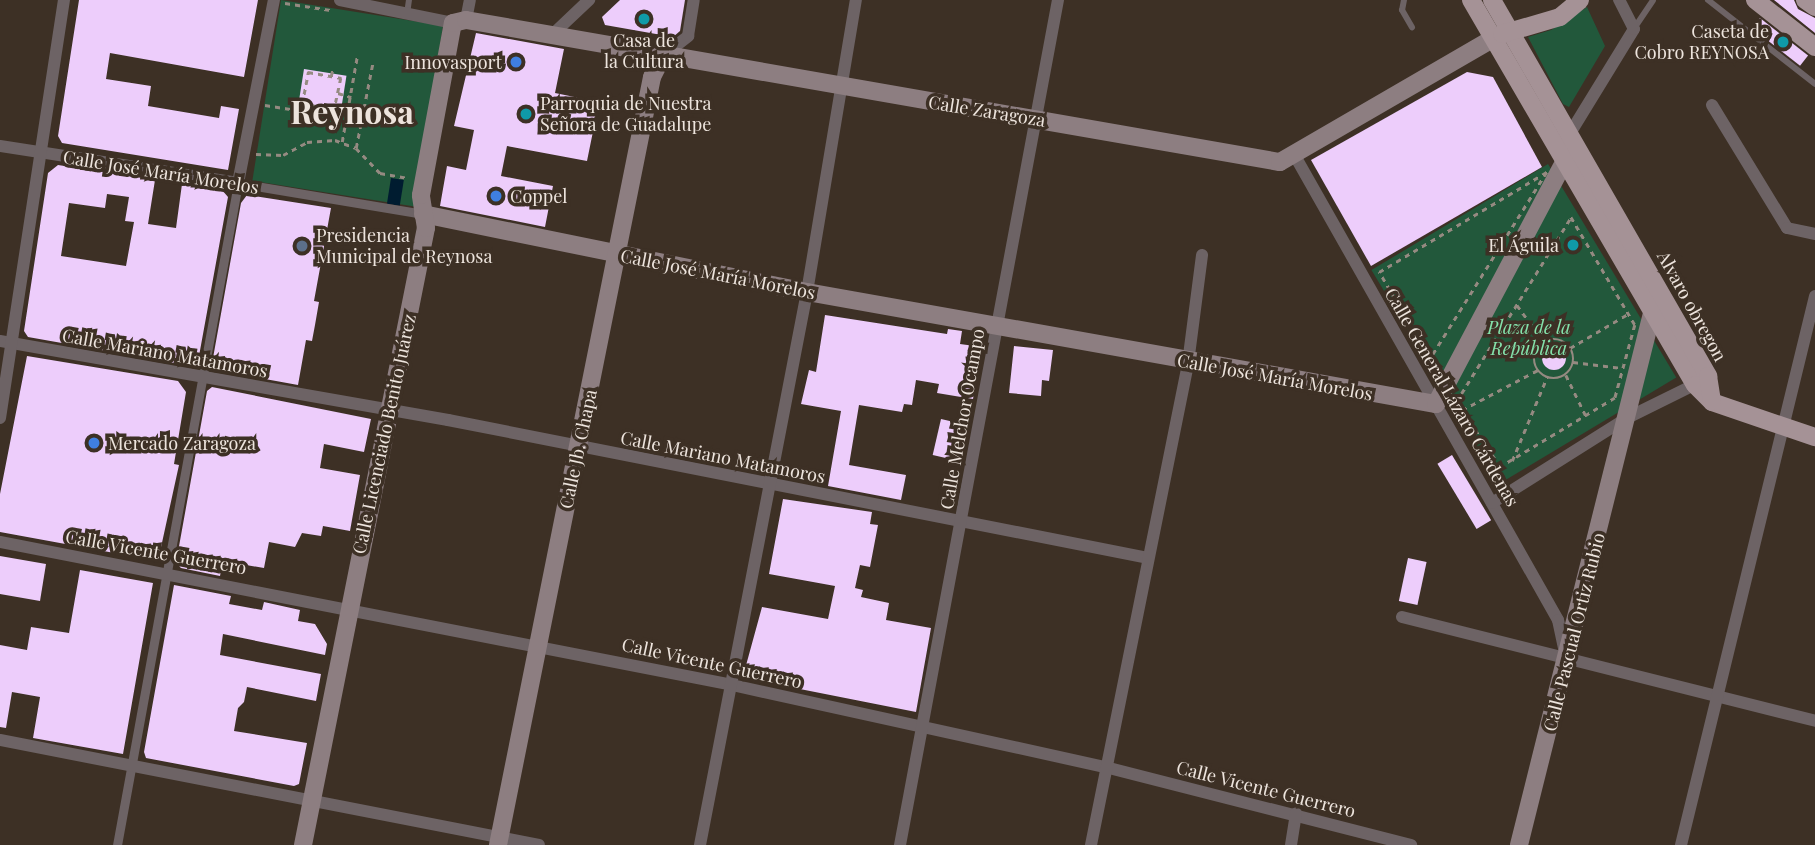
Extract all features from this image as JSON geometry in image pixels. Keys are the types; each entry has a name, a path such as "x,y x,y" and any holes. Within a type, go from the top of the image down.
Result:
{"main road":[{"name":"Alvaro obregon","path":"1471,0 1652,313 1702,381"},
{"name":"Alvaro obregon","path":"1493,0 1569,135 1712,402 1783,430"},
{"path":"1492,39 1510,29 1560,17 1580,0"},
{"path":"1755,0 1815,47"},
{"path":"1805,0 1815,7"},
{"name":"Calle Zaragoza","path":"459,22 553,34 841,87 1280,162 1295,156 1492,39"},
{"name":"Calle Licenciado Benito Juárez","path":"303,845 426,228 421,195 459,22"},
{"name":"Calle Jb. Chapa","path":"499,841 536,643 580,446 652,77 663,55"},
{"path":"1436,404 1564,162 1569,135"},
{"name":"Calle José María Morelos","path":"423,214 807,292 1188,363 1436,404"},
{"name":"Calle Pascual Ortiz Rubio","path":"1519,845 1652,313"},
{"path":"1783,430 1815,437"}],"street":[{"path":"0,418 14,343 64,0"},
{"path":"341,6 459,22 470,0"},
{"path":"553,34 589,0"},
{"path":"663,55 688,36 694,0"},
{"path":"700,845 772,485 856,0"},
{"name":"Calle Melchor Ocampo","path":"900,845 1058,0"},
{"path":"1569,135 1634,29 1619,0"},
{"path":"117,845 201,378 244,185 278,3"},
{"path":"1712,104 1787,228 1815,234"},
{"name":"Calle José María Morelos","path":"0,146 423,214"},
{"name":"Calle General Lázaro Cárdenas","path":"1295,156 1558,620 1566,660"},
{"path":"1091,845 1188,363 1202,255"},
{"path":"1681,845 1815,296"},
{"name":"Calle Mariano Matamoros","path":"0,341 388,409 1148,558"},
{"path":"1492,503 1627,418 1702,381"},
{"name":"Calle Vicente Guerrero","path":"0,542 166,571 536,643 732,685 1105,767 1296,813 1411,845"},
{"path":"1402,617 1815,721"},
{"path":"0,740 311,799 499,841 540,845"},
{"path":"1291,845 1296,813"}],"lane":[{"path":"407,14 409,0"},
{"path":"1404,0 1402,10 1412,27"},
{"path":"1634,29 1653,0"},
{"path":"1709,0 1815,84"}],"path":[{"path":"278,3 291,1 341,6"},
{"path":"342,142 358,57"},
{"path":"356,148 373,61"},
{"path":"331,76 334,68"},
{"path":"308,72 331,76 341,78 334,110 303,104 308,72"},
{"path":"263,117 267,92"},
{"path":"338,93 351,97"},
{"path":"265,105 347,118"},
{"path":"256,154 283,155 320,140 342,142 356,148 380,173 411,179"},
{"path":"244,185 258,142"},
{"path":"1547,172 1533,195 1430,359 1379,272 1547,172"},
{"path":"1571,217 1635,325 1615,398 1500,467 1456,402 1517,305 1571,217"},
{"path":"1517,305 1544,342"},
{"path":"1570,348 1629,313"},
{"path":"1561,341 1570,348 1573,362 1566,375 1547,377 1538,370 1536,352 1544,342 1561,341"},
{"path":"1573,362 1623,368"},
{"path":"1462,410 1538,370"},
{"path":"1566,375 1586,416"},
{"path":"1512,461 1547,377"}],"green space":[{"path":"281,0 443,26 414,206 252,181"},
{"path":"1587,7 1605,46 1569,107 1563,104 1528,37 1551,30"},
{"name":"Plaza de la República","path":"1548,164 1676,377 1500,484 1371,270"}],"water":[{"path":"391,178 404,180 400,206 387,204"}],"building":[{"path":"79,0 258,0 244,77 110,53 106,79 151,86 148,106 219,118 221,106 239,109 228,170 62,143 58,136"},
{"name":"Casa de la Cultura","path":"620,0 685,0 680,31 673,37 605,25 602,17"},
{"path":"1774,0 1794,0 1798,9 1815,18 1815,33"},
{"path":"1760,18 1808,56 1800,66 1752,28"},
{"path":"476,33 564,49 555,93 599,102 587,161 507,146 501,176 553,186 545,227 440,206 447,166 466,170 474,130 454,126"},
{"path":"304,69 346,76 341,113 298,107"},
{"path":"1467,72 1493,77 1542,167 1371,266 1311,160"},
{"path":"58,165 155,180 148,224 176,228 182,184 222,190 228,197 197,367 28,337 24,331 48,173","holes":["107,194 129,197 125,221 134,222 126,266 61,256 69,203 105,208"]},
{"path":"247,195 331,208 314,301 319,302 315,325 312,341 306,340 298,385 211,369 241,203"},
{"path":"825,315 947,334 948,329 962,331 960,344 982,347 973,399 937,393 939,384 916,380 912,405 904,404 902,412 859,405 849,465 906,475 901,500 828,486 841,411 801,404 809,370 816,372"},
{"path":"1014,346 1053,350 1049,381 1042,380 1041,396 1009,393"},
{"path":"1554,346 1562,350 1566,358 1562,366 1554,370 1546,366 1542,358 1546,350"},
{"name":"Mercado Zaragoza","path":"27,356 178,381 186,392 174,464 179,465 158,561 0,532 0,494"},
{"path":"212,387 371,419 364,452 324,444 320,468 360,475 350,531 323,526 321,536 302,533 295,547 269,542 264,568 223,561 220,576 181,568 176,563 207,391"},
{"path":"941,419 968,425 960,461 933,455"},
{"path":"1452,455 1491,520 1477,529 1437,464"},
{"path":"783,499 872,512 870,524 878,525 870,567 860,565 855,588 863,590 861,597 889,603 886,620 931,628 916,712 759,681 761,672 745,669 762,607 828,619 835,586 769,574"},
{"path":"0,556 46,564 40,601 0,594"},
{"path":"1408,558 1427,562 1417,605 1399,601"},
{"path":"80,570 153,583 123,754 33,738 40,697 12,692 6,728 0,727 0,645 27,650 31,627 69,633"},
{"path":"174,585 231,596 229,604 262,610 264,602 300,610 298,621 315,624 327,644 325,655 223,634 220,655 321,674 316,701 247,687 244,702 238,708 234,731 307,743 299,784 294,786 146,758 144,752"}],"place":[{"name":"Casa de la Cultura","path":"644,19"},
{"name":"Caseta de Cobro REYNOSA","path":"1783,42"},
{"name":"Innovasport","path":"516,62"},
{"name":"Parroquia de Nuestra Señora de Guadalupe","path":"526,114"},
{"name":"Coppel","path":"496,196"},
{"name":"El Águila","path":"1573,245"},
{"name":"Presidencia Municipal de Reynosa","path":"302,246"},
{"name":"Mercado Zaragoza","path":"94,443"}],"district":[{"name":"Reynosa","path":"352,111"}]}
